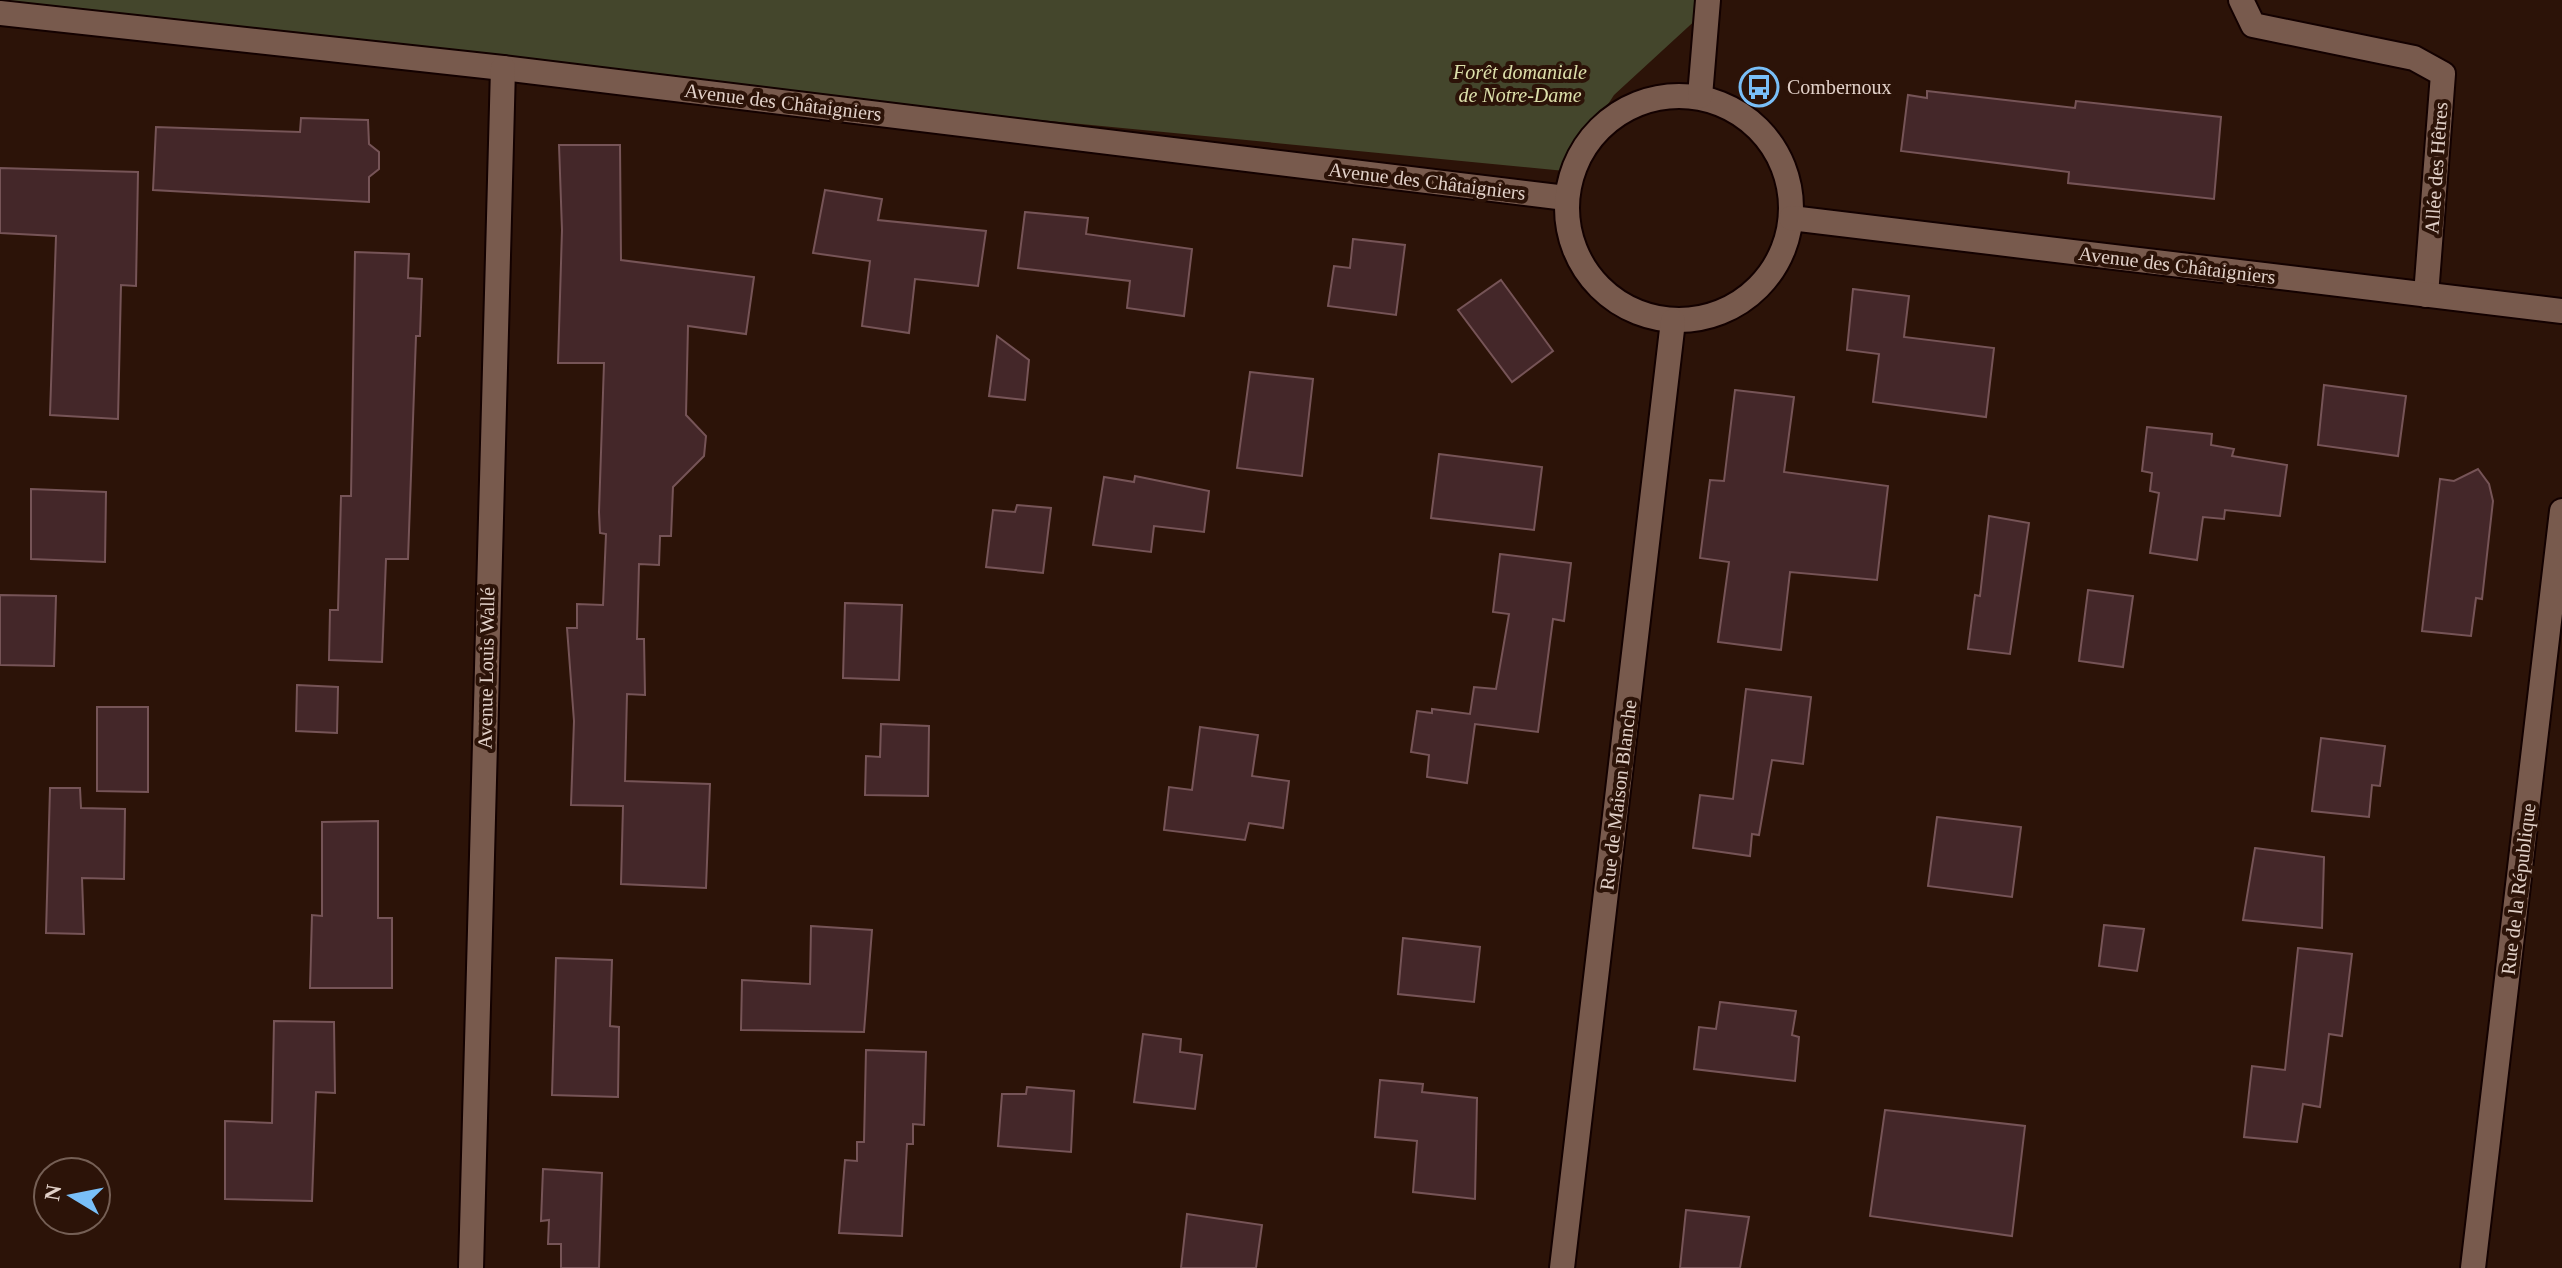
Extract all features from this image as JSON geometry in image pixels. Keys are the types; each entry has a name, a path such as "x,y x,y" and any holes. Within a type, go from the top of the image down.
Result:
{"street":[{"path":"1700,96 1708,0"},
{"name":"Allée des Hêtres","path":"2241,0 2253,25 2414,58 2443,74 2426,295"},
{"name":"Avenue des Châtaigniers","path":"0,13 503,68 1566,198"},
{"name":"Avenue Louis Wallé","path":"471,1268 503,68"},
{"path":"1662,96 1700,96 1740,113 1758,127 1778,153 1790,185 1791,218 1783,252 1765,281 1739,304 1708,317 1673,321 1638,314 1607,295 1583,268 1568,234 1566,198 1576,162 1596,130 1626,107 1662,96"},
{"name":"Avenue des Châtaigniers","path":"1791,218 2562,311"},
{"name":"Rue de Maison Blanche","path":"1562,1268 1673,321"},
{"name":"Rue de la République","path":"2473,1268 2562,511"}],"green space":[{"name":"Forêt domaniale de Notre-Dame","path":"0,0 1702,0 1700,16 1614,95 1565,171 503,68 0,13"}],"building":[{"path":"1927,91 2075,108 2076,101 2221,117 2214,199 2068,183 2069,172 1901,151 1908,95 1927,98"},
{"path":"301,118 368,120 369,144 379,152 379,169 369,177 369,202 153,190 156,127 300,132"},
{"path":"559,145 620,145 621,260 754,277 746,334 688,326 686,415 706,436 704,456 673,487 671,536 660,536 659,565 639,564 637,639 644,639 645,695 627,694 625,781 710,784 706,888 621,884 623,806 571,805 574,721 567,628 577,628 577,604 603,605 606,534 600,533 599,512 604,363 558,363 562,230"},
{"path":"0,168 138,172 136,286 121,285 118,419 50,415 56,236 0,233"},
{"path":"825,190 882,199 878,220 986,231 978,286 915,279 909,333 862,326 870,261 813,253"},
{"path":"1025,212 1088,218 1086,234 1192,249 1184,316 1127,308 1130,281 1018,268"},
{"path":"1353,239 1405,245 1396,315 1328,306 1334,266 1350,268"},
{"path":"355,252 409,254 408,278 422,279 420,336 416,336 408,559 386,559 382,662 329,660 330,610 338,610 341,496 351,496"},
{"path":"1501,280 1553,351 1512,382 1458,310"},
{"path":"1853,289 1909,296 1904,337 1994,348 1986,417 1873,402 1879,354 1847,350"},
{"path":"997,336 1029,360 1025,400 989,396"},
{"path":"1250,372 1313,379 1302,476 1237,468"},
{"path":"2324,385 2406,396 2398,456 2318,445"},
{"path":"1735,390 1794,397 1784,472 1888,486 1877,580 1790,572 1781,650 1718,642 1729,562 1700,558 1710,480 1724,481"},
{"path":"2147,427 2212,434 2211,445 2234,449 2232,456 2287,465 2280,516 2225,510 2224,519 2203,517 2197,560 2150,553 2159,493 2150,491 2152,473 2142,471"},
{"path":"1439,454 1542,467 1534,530 1431,518"},
{"path":"2478,469 2489,484 2493,501 2482,599 2476,598 2471,636 2422,631 2440,479 2454,481"},
{"path":"1135,476 1209,491 1204,532 1154,526 1151,552 1093,545 1104,477 1134,482"},
{"path":"31,489 106,492 105,562 31,559"},
{"path":"1017,505 1051,508 1043,573 986,567 993,510 1015,512"},
{"path":"1989,516 2029,523 2010,654 1968,649 1975,595 1980,596"},
{"path":"1500,554 1571,563 1564,621 1553,619 1538,732 1475,724 1467,783 1427,777 1429,755 1411,752 1417,711 1432,713 1432,709 1470,714 1474,687 1496,689 1509,614 1493,612"},
{"path":"2088,590 2133,596 2123,667 2079,661"},
{"path":"0,595 56,596 54,666 0,665"},
{"path":"845,603 902,605 899,680 843,678"},
{"path":"297,685 338,687 337,733 296,731"},
{"path":"1746,689 1811,697 1803,764 1772,760 1759,835 1752,834 1750,856 1693,848 1700,795 1733,799"},
{"path":"97,707 148,707 148,792 97,791"},
{"path":"881,724 929,726 928,796 865,795 866,756 880,757"},
{"path":"1200,727 1258,735 1252,776 1289,781 1283,828 1249,823 1245,840 1164,830 1169,787 1192,790"},
{"path":"2321,738 2385,746 2380,786 2372,785 2369,817 2312,811"},
{"path":"50,788 80,788 81,808 125,809 124,879 82,878 84,934 46,933"},
{"path":"1937,817 2021,827 2012,897 1928,886"},
{"path":"378,821 378,918 392,918 392,988 310,988 312,915 322,916 322,822"},
{"path":"2255,848 2324,857 2322,928 2243,920"},
{"path":"2104,925 2144,929 2137,971 2099,966"},
{"path":"811,926 872,930 864,1032 741,1030 742,980 810,984"},
{"path":"1403,938 1480,947 1474,1002 1398,994"},
{"path":"2298,948 2352,954 2342,1036 2329,1034 2320,1107 2303,1104 2297,1142 2244,1137 2252,1066 2285,1070"},
{"path":"556,958 612,960 610,1026 619,1027 618,1097 552,1095"},
{"path":"1720,1002 1796,1011 1792,1035 1799,1037 1795,1081 1694,1069 1699,1027 1716,1029"},
{"path":"274,1021 334,1022 335,1093 316,1092 312,1201 225,1199 225,1121 272,1123"},
{"path":"1143,1034 1181,1039 1180,1052 1202,1055 1195,1109 1134,1102"},
{"path":"866,1050 926,1052 924,1125 913,1124 913,1144 907,1144 902,1236 839,1233 845,1160 857,1161 857,1142 864,1142"},
{"path":"1380,1080 1423,1084 1422,1092 1477,1098 1475,1199 1413,1192 1417,1141 1375,1137"},
{"path":"1027,1087 1074,1091 1071,1152 998,1146 1002,1094 1026,1094"},
{"path":"1885,1110 2025,1126 2012,1236 1870,1216"},
{"path":"543,1169 602,1173 599,1268 561,1268 561,1244 548,1244 549,1220 541,1221"},
{"path":"1686,1210 1749,1217 1740,1268 1680,1268"},
{"path":"1187,1214 1262,1225 1256,1268 1181,1268"}],"place":[{"name":"Combernoux","path":"1759,87"}]}
